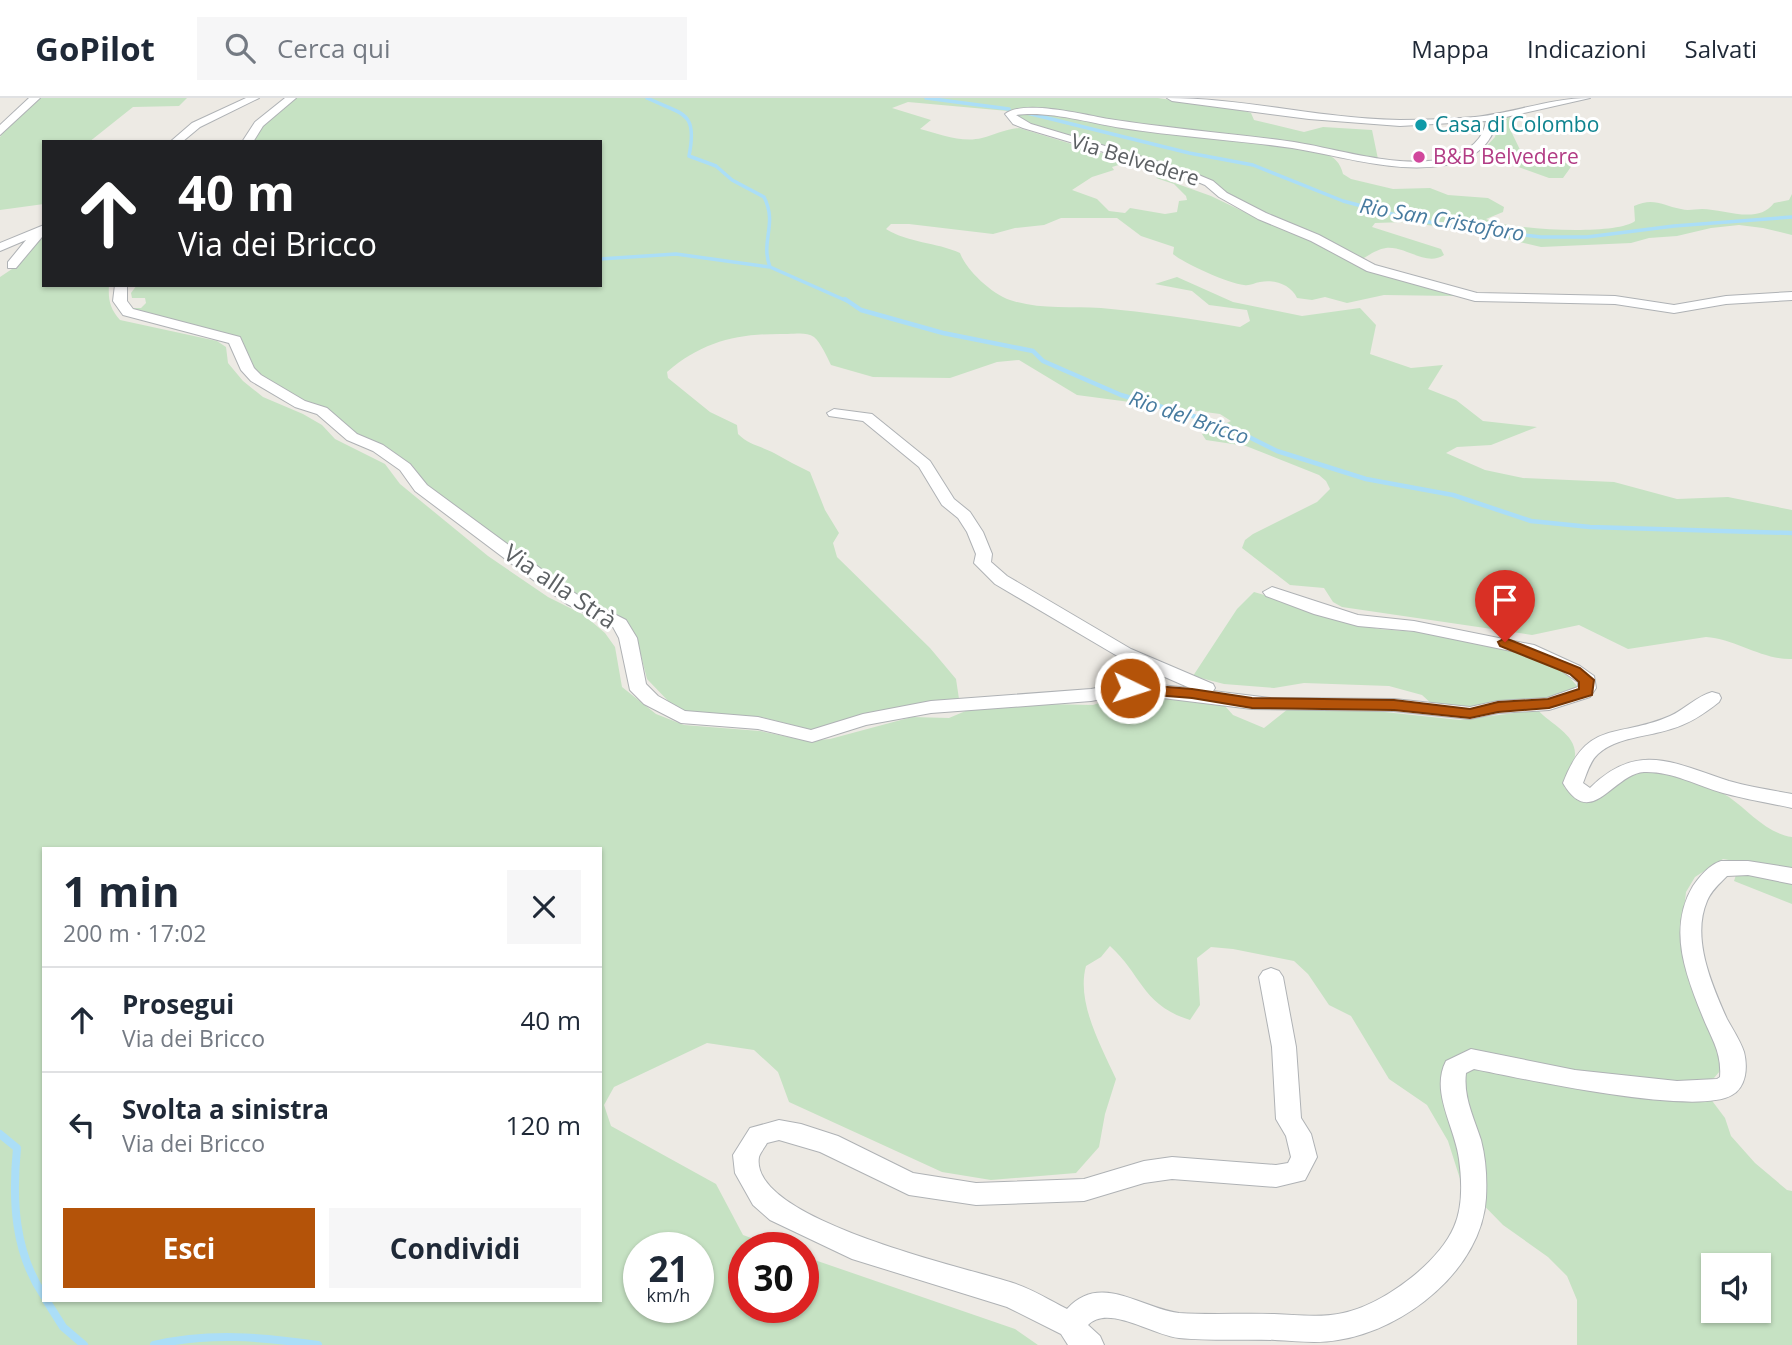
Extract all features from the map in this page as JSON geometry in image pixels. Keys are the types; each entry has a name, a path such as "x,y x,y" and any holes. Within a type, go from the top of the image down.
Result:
{"street":[{"path":"0,132 12,117 36,98"},
{"path":"177,140 196,125 254,98"},
{"path":"248,140 259,124 291,98"},
{"path":"1172,98 1222,106 1388,122 1448,122 1492,117 1585,98"},
{"name":"Via Belvedere","path":"1492,117 1490,130 1472,153 1446,162 1407,165 1291,145 1137,127 1037,111 1017,111 1010,114 1017,122 1034,129 1158,164 1197,178 1262,216 1315,238 1371,268 1475,297 1615,300 1662,309 1683,309 1726,300 1792,296"},
{"path":"0,247 42,230"},
{"path":"12,265 42,231"},
{"name":"Via alla Strà","path":"121,287 120,301 128,312 235,340 248,370 266,385 300,404 322,411 352,437 378,448 405,467 421,488 546,581 573,600 620,624 628,638 637,686 651,700 681,717 758,723 812,736 863,720 931,707 1091,695 1130,688 1252,703"},
{"path":"834,413 867,417 925,464 943,488 948,502 964,515 975,533 984,554 982,563 1001,580 1125,653 1190,682 1252,703 1394,705 1470,713 1498,707 1549,704 1583,693 1587,688 1587,680 1575,671 1505,642 1460,637 1414,626 1366,622 1272,593"},
{"path":"1712,698 1698,710 1678,720 1614,737 1598,744 1583,758 1573,783 1576,789 1594,795 1612,777 1623,771 1648,767 1671,768 1730,788 1792,801"},
{"path":"1081,1335 1079,1314 1093,1305 1108,1304 1161,1323 1206,1328 1341,1327 1384,1312 1419,1287 1454,1255 1467,1229 1473,1206 1469,1143 1457,1110 1451,1082 1455,1068 1471,1059 1575,1080 1677,1091 1722,1089 1732,1081 1732,1055 1712,1010 1687,930 1692,909 1699,890 1721,869 1748,868 1792,876"},
{"path":"1081,1335 1014,1296 852,1247 779,1212 762,1197 748,1173 746,1155 759,1135 779,1130 829,1144 909,1184 976,1194 1084,1190 1144,1172 1172,1168 1276,1176 1296,1172 1304,1157 1287,1108 1284,1047 1271,977"}],"green space":[{"path":"39,98 187,98 179,106 133,107 92,140 42,140 42,204 0,210 0,137 15,117"},
{"path":"295,98 1158,98 1240,110 1251,113 1254,120 1304,132 1323,127 1372,130 1378,159 1178,128 1030,109 1008,111 908,102 892,108 931,120 920,129 951,137 974,139 1019,128 1121,159 1122,164 1112,167 1114,170 1092,177 1072,190 1097,199 1109,211 1125,213 1130,208 1165,214 1177,212 1179,201 1187,200 1186,196 1174,184 1156,178 1158,177 1211,196 1263,221 1314,240 1363,268 1458,293 1454,296 1384,295 1347,303 1325,297 1312,300 1297,298 1287,286 1277,282 1244,285 1207,272 1173,254 1174,247 1141,236 1117,218 1061,218 1044,225 993,234 909,224 891,224 886,229 903,237 960,253 974,274 995,293 1032,305 1101,308 1240,327 1250,321 1247,310 1209,305 1192,291 1155,284 1177,277 1233,302 1302,316 1360,308 1376,325 1370,354 1411,368 1443,365 1428,389 1456,400 1483,421 1537,427 1491,445 1457,447 1446,453 1485,470 1523,478 1614,482 1677,499 1728,497 1792,510 1792,659 1770,656 1728,641 1706,637 1628,649 1579,625 1532,635 1342,607 1333,602 1324,588 1290,585 1242,548 1245,540 1253,534 1317,502 1330,489 1326,481 1319,475 1246,446 1206,440 1202,434 1231,421 1220,414 1077,395 1019,360 997,362 950,378 873,377 831,365 819,343 811,335 771,334 739,337 709,346 681,361 667,372 668,378 710,412 737,425 738,434 746,441 810,472 825,510 839,533 833,543 837,557 930,648 956,679 959,699 897,707 812,730 761,717 685,712 673,706 647,679 636,636 627,621 553,578 428,486 412,465 384,445 358,435 328,409 306,402 263,376 255,369 241,338 129,308 141,308 146,303 145,298 132,298 131,293 136,287 602,287 602,140 254,140 262,126"},
{"path":"1027,111 1318,151 1331,156 1343,174 1351,179 1393,189 1430,188 1448,195 1488,198 1504,207 1503,212 1486,219 1516,226 1585,230 1624,226 1635,221 1634,206 1647,202 1684,210 1702,209 1750,215 1767,210 1774,203 1789,200 1792,194 1792,235 1739,225 1631,243 1541,247 1472,231 1405,222 1375,223 1372,227 1441,249 1444,255 1430,259 1386,248 1360,260 1267,218 1216,185 1035,127 1019,119 1019,115"},
{"path":"1510,116 1509,127 1524,158 1573,164 1563,178 1549,178 1485,155 1483,150 1495,137 1499,120"},
{"path":"42,236 42,287 109,287 110,304 120,320 217,341 226,347 228,363 243,381 263,397 303,414 322,425 335,439 385,464 400,484 488,556 548,597 584,615 605,633 615,647 622,687 656,714 684,725 760,731 807,741 830,739 912,717 949,718 968,710 1045,704 1093,705 1111,699 1141,695 1216,702 1225,706 1233,715 1264,728 1288,709 1356,709 1460,720 1538,710 1564,732 1573,745 1574,761 1564,787 1577,797 1588,800 1599,797 1643,771 1667,771 1686,776 1721,792 1766,826 1792,837 1792,871 1723,859 1695,877 1686,892 1683,919 1725,1065 1714,1078 1705,1080 1710,1098 1725,1118 1731,1136 1755,1163 1787,1190 1792,1191 1792,1345 1577,1345 1577,1300 1567,1276 1548,1257 1503,1225 1461,1182 1448,1141 1427,1105 1389,1079 1351,1016 1329,1005 1308,974 1294,961 1211,947 1197,958 1200,1005 1190,1020 1174,1014 1152,998 1110,946 1101,957 1086,966 1084,994 1097,1038 1116,1079 1105,1114 1099,1147 1076,1173 991,1180 942,1172 789,1102 778,1072 754,1050 707,1043 614,1087 604,1105 611,1126 716,1184 741,1232 728,1232 728,1323 819,1323 819,1262 1015,1329 1038,1345 0,1345 0,277 15,267"},
{"path":"1254,592 1378,629 1418,632 1522,653 1565,672 1577,686 1575,690 1543,700 1470,709 1433,705 1422,695 1389,686 1304,683 1274,688 1224,684 1193,676 1237,609"},
{"path":"1757,874 1792,881 1792,904 1734,881 1736,875"}],"waterway":[{"path":"647,98 685,116 691,130 689,156 716,166 732,180 764,197 769,216 767,258 770,267"},
{"name":"Rio San Cristoforo","path":"926,98 1009,109"},
{"name":"Rio San Cristoforo","path":"1023,112 1189,153 1253,165 1343,201 1411,219 1452,226 1541,237 1587,237 1674,226 1792,217"},
{"name":"Rio del Bricco","path":"602,259 676,254 770,267"},
{"name":"Rio del Bricco","path":"770,267 847,301"},
{"name":"Rio del Bricco","path":"845,299 861,310 943,333 1033,351 1043,361 1121,395 1227,426 1277,451 1366,479 1453,495 1531,521 1590,527 1792,533"},
{"path":"0,1134 17,1148 17,1225 26,1261 42,1293"},
{"path":"47,1302 63,1327 84,1345"},
{"path":"154,1345 216,1337 318,1345"}],"place":[{"name":"Casa di Colombo","path":"1421,125"},
{"name":"B&B Belvedere","path":"1419,157"}],"route":[{"path":"1130,688 1252,703 1394,705 1448,713 1486,712 1498,707 1549,704 1586,691 1587,680 1575,671 1505,642"}]}
